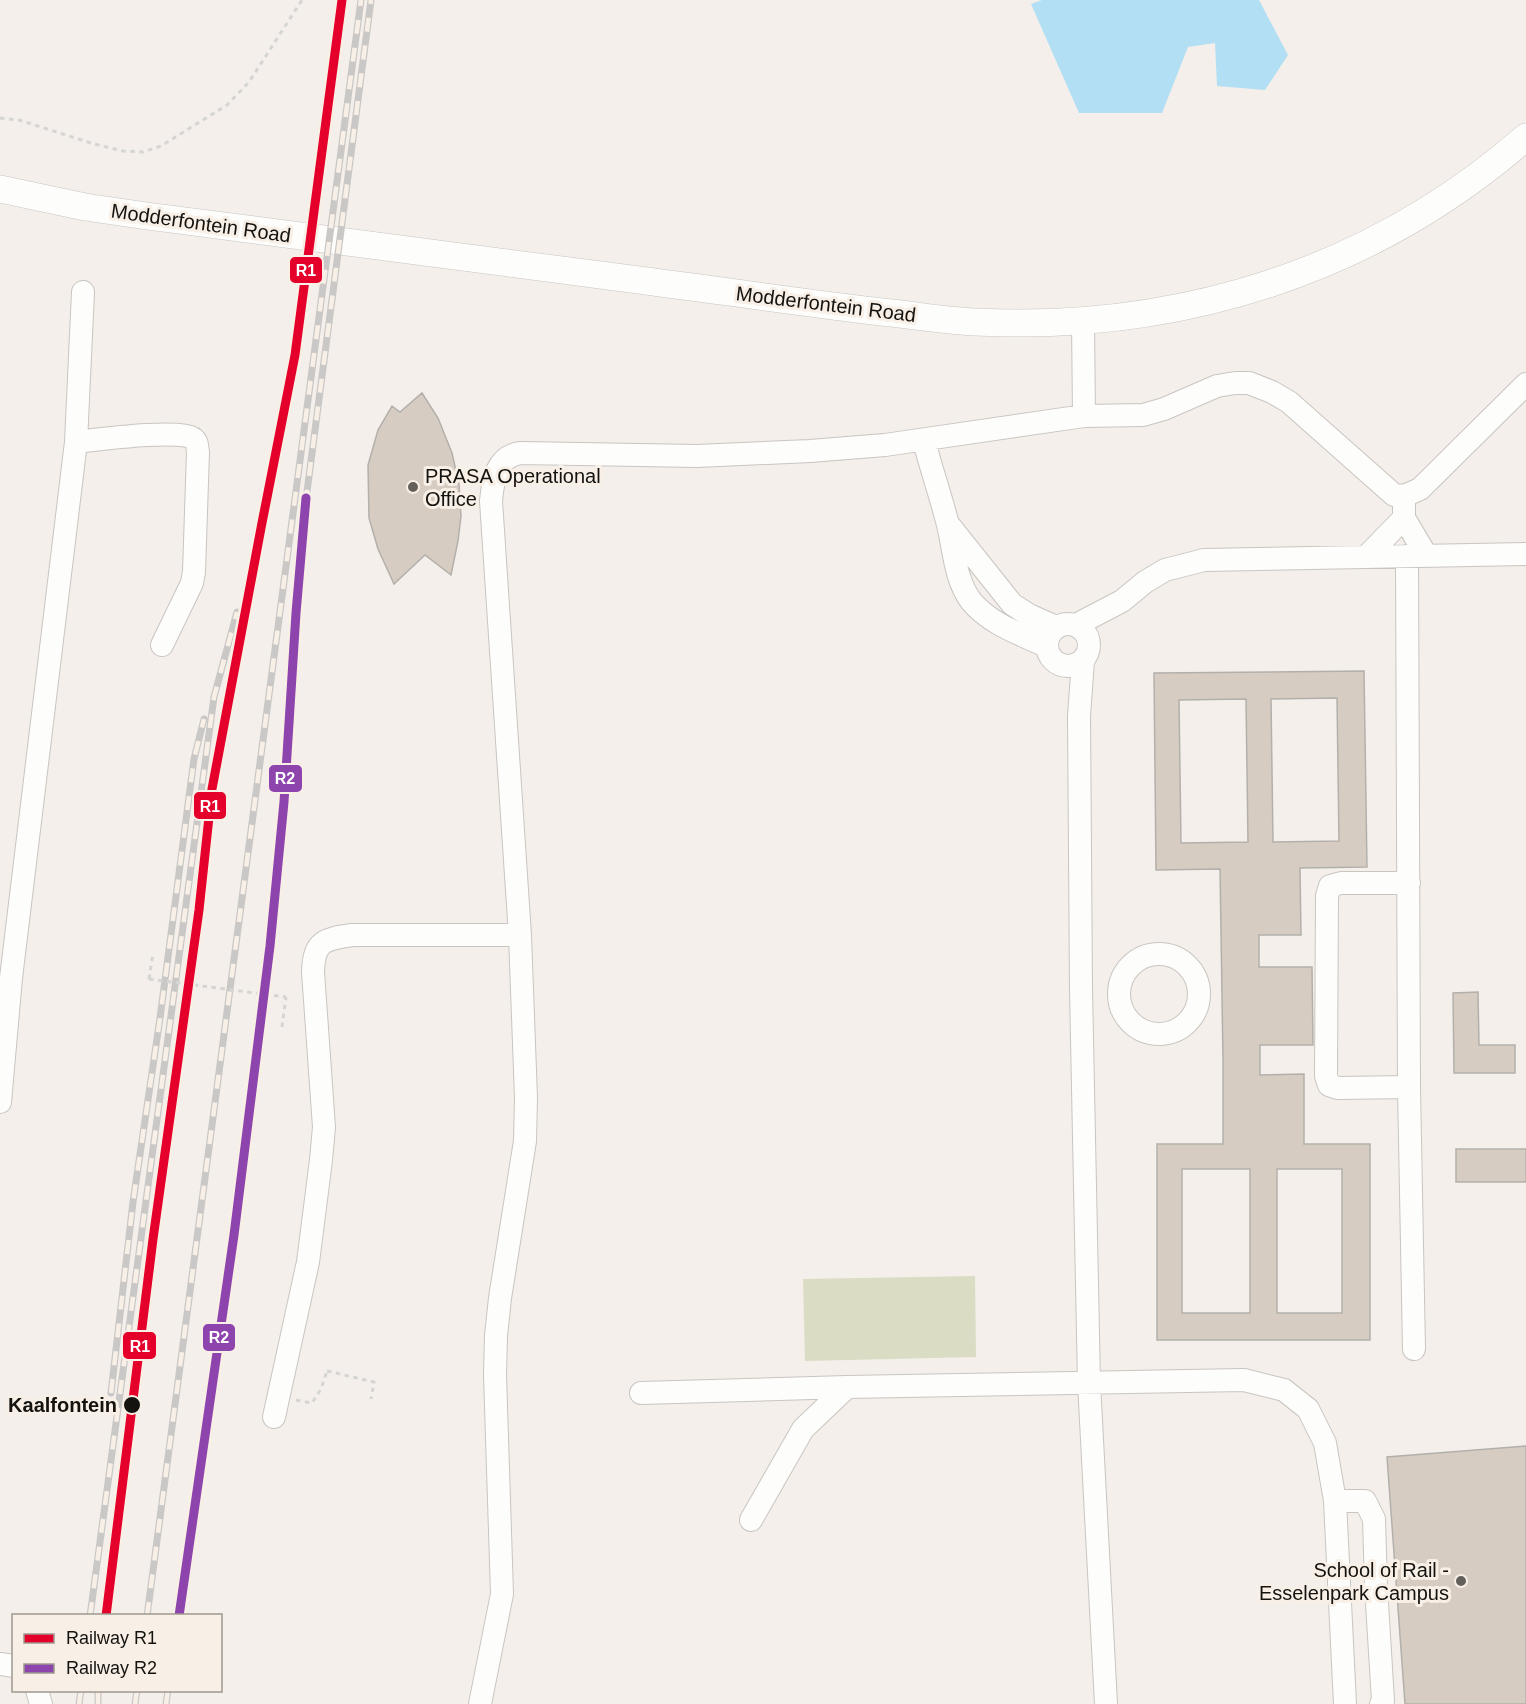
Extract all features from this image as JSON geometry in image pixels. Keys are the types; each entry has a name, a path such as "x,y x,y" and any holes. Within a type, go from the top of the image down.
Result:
{"main road":[{"name":"Modderfontein Road","path":"0,189 85,207 940,318 974,322 1083,322 1138,316 1240,294 1278,283 1359,248 1428,209 1474,180 1526,137"},
{"name":"Modderfontein Road","path":"0,205 85,207"}],"street":[{"path":"0,1102 11,978 76,442 83,292"},
{"path":"1083,322 1084,416"},
{"path":"480,1704 502,1594 496,1346 500,1298 525,1141 526,1098 520,935 491,501 494,477 501,464 513,454 697,456 810,451 924,441 1084,416 1153,413 1217,386 1249,383 1272,392 1288,402 1394,495 1404,507 1416,556 1409,883 1409,1087 1414,1348"},
{"path":"1367,556 1420,489 1526,384"},
{"path":"76,442 166,434 186,435 196,440 198,452 194,572 192,583 162,645"},
{"path":"924,441 948,524 952,554 961,582 974,603 995,622 1068,644"},
{"path":"948,524 1012,604 1068,644 1079,716 1081,988 1089,1383 1106,1704"},
{"path":"1068,644 1145,582 1165,570 1204,560 1526,555"},
{"path":"974,603 996,586"},
{"path":"1409,883 1341,883 1330,886 1327,896 1326,1076 1329,1085 1338,1088 1409,1087"},
{"path":"276,1407 308,1262 324,1127 313,972 317,949 323,942 335,937 352,935 520,935"},
{"path":"1081,988 1120,990"},
{"path":"641,1393 1244,1380 1284,1390 1308,1409 1325,1443 1335,1501 1346,1704"},
{"path":"751,1520 803,1429 847,1387"},
{"path":"1335,1501 1365,1501 1374,1519 1383,1701 1381,1704"},
{"path":"1340,1589 1376,1587"},
{"path":"1341,1626 1378,1623"}],"path":[{"path":"0,118 19,120 123,151 143,152 161,146 227,105 249,82 302,0"},
{"path":"153,953 149,979 286,996 282,1027"},
{"path":"276,1407 312,1403 321,1389 327,1371 374,1382 371,1399"}],"green space":[{"path":"975,1276 976,1357 805,1361 803,1279"}],"water":[{"path":"1042,0 1259,0 1288,55 1265,90 1217,86 1215,43 1188,47 1162,113 1079,113 1031,4"}],"building":[{"name":"PRASA Operational Office","path":"422,393 438,418 452,453 459,484 461,516 458,541 451,575 425,555 394,584 378,549 369,518 368,465 378,430 392,406 400,412"},
{"path":"1364,671 1367,867 1300,868 1301,935 1259,935 1259,967 1312,967 1313,1045 1260,1045 1260,1075 1304,1074 1304,1144 1370,1144 1370,1340 1157,1340 1157,1144 1223,1144 1223,1059 1220,869 1156,870 1154,673","holes":["1337,698 1339,841 1273,842 1271,699","1246,699 1248,842 1181,843 1179,700","1182,1169 1250,1169 1250,1313 1182,1313","1277,1169 1342,1169 1342,1313 1277,1313"]},
{"path":"1478,992 1479,1045 1515,1045 1515,1073 1454,1073 1453,993"},
{"path":"1456,1149 1526,1149 1526,1182 1456,1182"},
{"name":"School of Rail - Esselenpark Campus","path":"1526,1446 1526,1704 1405,1704 1387,1457"}],"railway":[{"path":"106,1614 153,1239 199,910 212,789 295,355 342,0"},
{"path":"147,1614 361,0"},
{"path":"179,1614 234,1235 270,946 284,802 302,530 371,0"},
{"path":"90,1614 214,697 237,612"},
{"path":"111,1393 133,1202 194,759 204,719"},
{"path":"79,1704 81,1692"},
{"path":"98,1692 98,1704"},
{"path":"135,1704 137,1692"},
{"path":"166,1704 168,1692"}],"rail line":[{"name":"R1","path":"106,1614 153,1239 199,910 212,789 295,355 342,0"},
{"name":"R2","path":"179,1614 234,1235 270,946 284,802 306,498"}],"place":[{"name":"PRASA Operational Office","path":"413,487"},
{"name":"Kaalfontein","path":"132,1405"},
{"name":"School of Rail - Esselenpark Campus","path":"1461,1581"}]}
